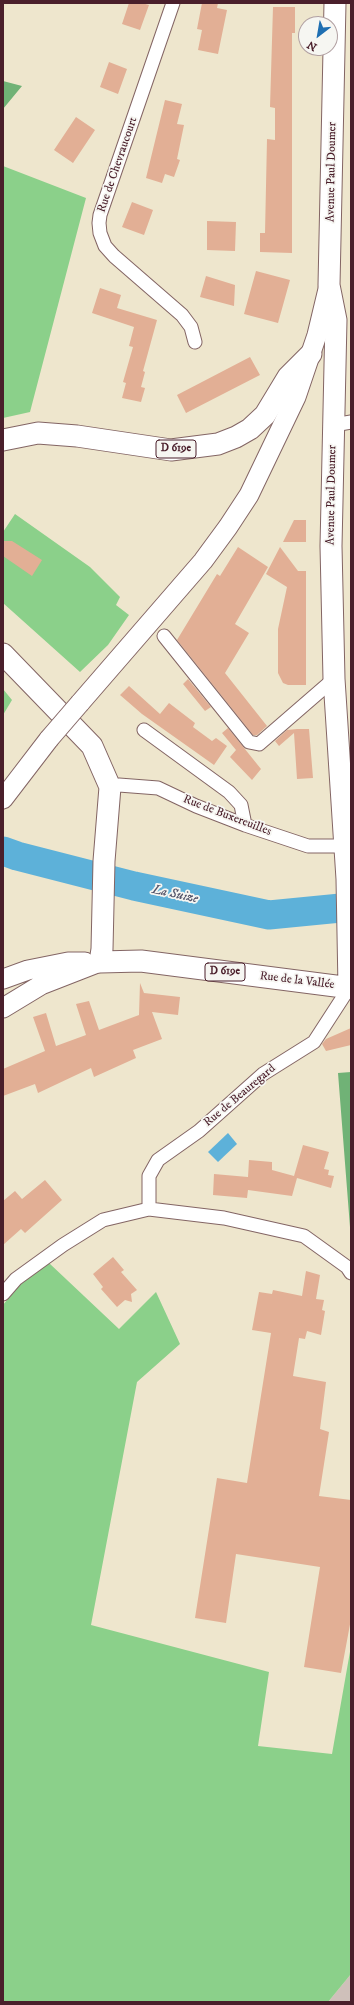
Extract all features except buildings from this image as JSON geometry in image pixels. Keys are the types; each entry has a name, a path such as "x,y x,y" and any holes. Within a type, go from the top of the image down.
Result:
{"main road":[{"name":"Avenue Paul Doumer","path":"335,3 329,285 336,320 342,424 331,546 334,679 347,879 350,988"},
{"path":"3,799 49,739 203,561 249,495 292,404 311,354 329,285"},
{"name":"D 619e","path":"3,440 38,433 77,436 171,450 218,444 236,437 250,429 265,415 288,377 311,354"},
{"path":"3,654 92,746 110,787 104,861 102,949 100,962"},
{"name":"Rue de la Vallée","path":"100,962 141,961 350,988"},
{"path":"3,979 28,970 68,962 100,962"},
{"path":"3,1008 41,985 100,962"}],"street":[{"name":"Rue de Chevraucourt","path":"173,3 100,215 99,224 100,233 105,246 114,256 182,315 191,327 195,342"},
{"path":"164,636 249,742 259,744 334,679"},
{"path":"144,730 229,792 240,805 245,825"},
{"name":"Rue de Buxereuilles","path":"110,787 119,785 158,788 196,806 245,825 308,846 345,846"},
{"name":"Rue de Beauregard","path":"149,1209 149,1176 158,1160 198,1131 263,1074 314,1042 350,988"},
{"path":"3,1294 22,1274 63,1245 103,1220 149,1209 224,1218 304,1236 347,1267 351,1273"}],"shaded area":[{"path":"351,1974 351,2002 328,2002"}],"green space":[{"path":"3,81 22,86 3,109"},
{"path":"3,166 86,198 30,412 3,418"},
{"path":"15,514 90,567 120,597 116,605 129,615 108,645 80,672 3,603 3,532"},
{"path":"3,689 12,700 3,715"},
{"path":"351,1072 351,1240 338,1073"},
{"path":"49,1263 119,1329 156,1292 180,1344 137,1382 91,1625 269,1672 258,1746 332,1754 351,1646 351,1974 328,2002 3,2002 3,1305 18,1286"}],"water":[{"path":"228,1133 237,1144 218,1162 208,1152"}],"waterway":[{"name":"La Suize","path":"3,851 17,856 134,886 269,915 351,907"}]}
